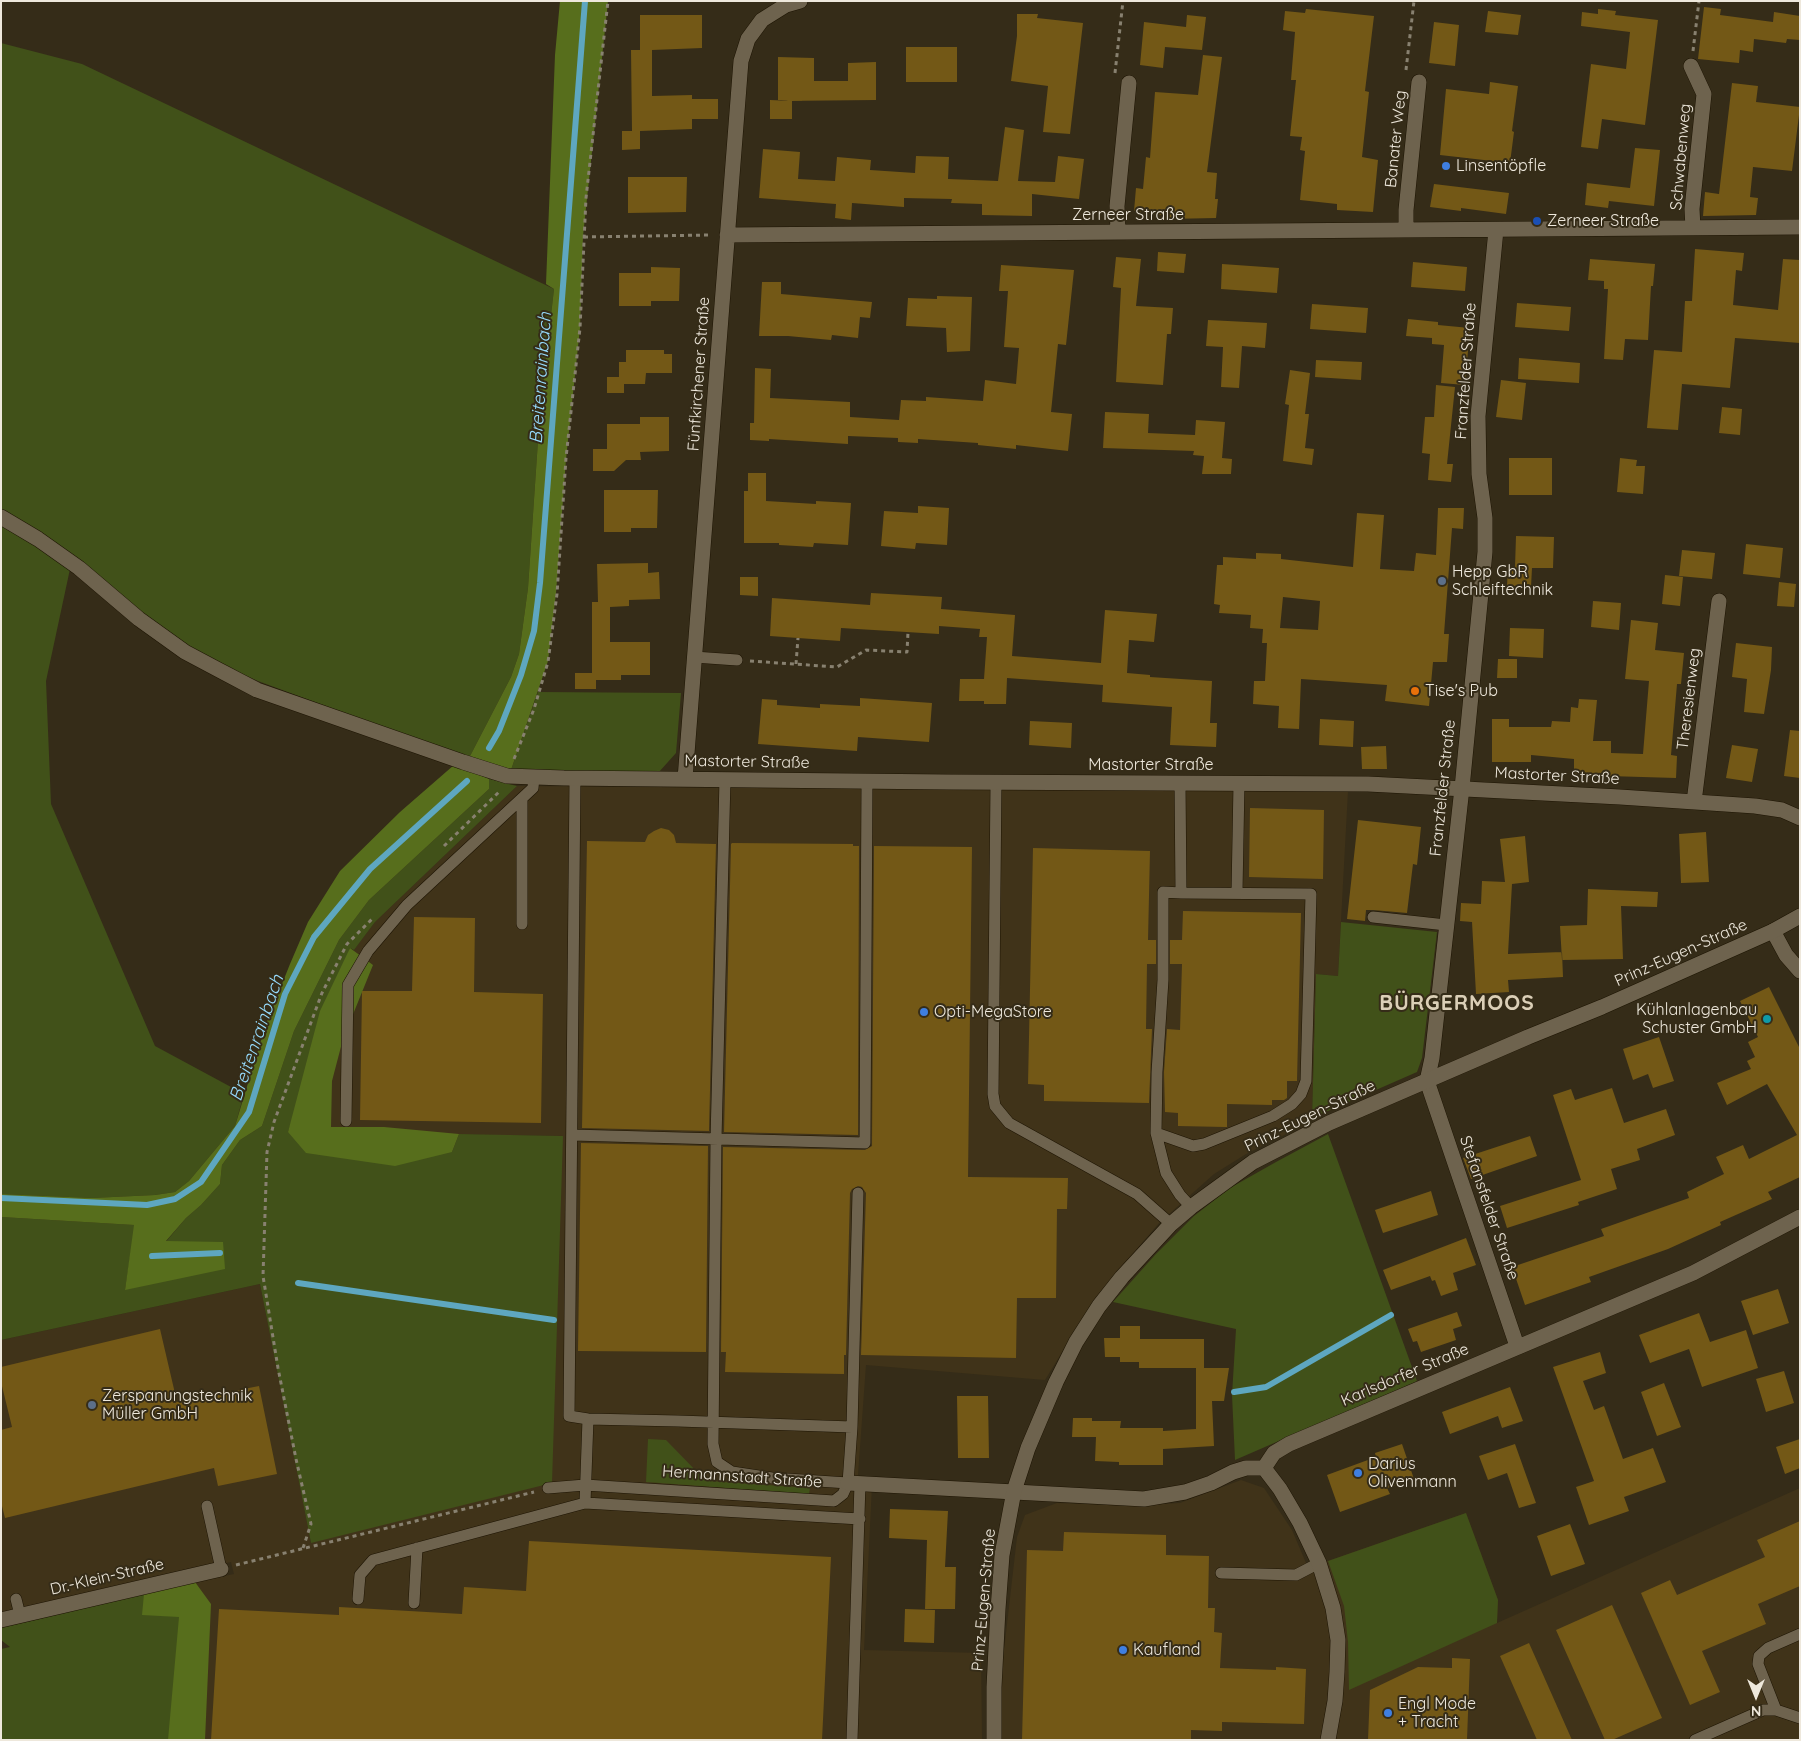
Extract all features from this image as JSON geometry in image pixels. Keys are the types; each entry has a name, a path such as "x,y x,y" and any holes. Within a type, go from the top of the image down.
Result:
{"street":[{"name":"Fünfkirchener Straße","path":"685,779 741,61 748,39 762,20 786,5 800,1"},
{"name":"Schwabenweg","path":"1691,66 1704,94 1692,209 1693,228"},
{"name":"Banater Weg","path":"1406,230 1406,210 1419,82"},
{"path":"1118,232 1116,206 1129,83"},
{"name":"Zerneer Straße","path":"727,235 1800,227"},
{"name":"Franzfelder Straße","path":"1428,1081 1462,788 1485,552 1485,518 1479,474 1478,416 1496,230"},
{"name":"Mastorter Straße","path":"1,517 38,539 79,568 139,619 178,646 257,690 501,774 575,778 1368,784 1694,802 1782,810 1800,818"},
{"name":"Theresienweg","path":"1694,802 1719,601"},
{"name":"Prinz-Eugen-Straße","path":"994,1740 994,1687 1002,1555 1014,1491 1028,1448 1056,1382 1076,1342 1099,1306 1122,1277 1171,1224 1190,1207 1253,1162 1281,1146 1329,1123 1602,1007 1773,931 1800,916"},
{"path":"1773,931 1786,955 1800,971"},
{"name":"Stefansfelder Straße","path":"1428,1081 1517,1346"},
{"name":"Karlsdorfer Straße","path":"1264,1468 1274,1453 1289,1444 1693,1273 1800,1217"},
{"path":"854,1483 1144,1499 1185,1492 1246,1468 1264,1468 1280,1489 1300,1523 1319,1563 1333,1608 1338,1640 1335,1701 1328,1740"},
{"name":"Dr.-Klein-Straße","path":"1,1620 221,1568"}],"lane":[{"path":"694,657 737,660"},
{"path":"346,1122 348,985 368,951 407,905 533,788 534,777"},
{"path":"575,778 570,1416 588,1419 852,1427"},
{"path":"725,779 716,1139 713,1444 717,1462 732,1472 772,1478 854,1483"},
{"path":"572,1135 865,1143 867,781"},
{"path":"996,782 995,1106 1009,1123 1137,1194 1171,1224"},
{"path":"1180,783 1181,893"},
{"path":"1237,892 1239,783"},
{"path":"522,799 522,924"},
{"path":"1156,1133 1193,1146 1204,1144 1279,1112 1292,1104 1301,1094 1306,1081 1311,894 1163,892 1163,980 1157,1072 1156,1133 1166,1174 1190,1207"},
{"path":"1373,917 1446,925"},
{"path":"852,1740 860,1518 854,1483 852,1427 858,1193"},
{"path":"585,1503 588,1419"},
{"name":"Hermannstadt Straße","path":"548,1488 585,1485 834,1501 854,1483"},
{"path":"358,1599 360,1576 373,1560 585,1503 860,1518"},
{"path":"208,1506 221,1568"},
{"path":"414,1603 417,1548"},
{"path":"1221,1573 1296,1575 1319,1563"},
{"path":"16,1599 20,1615"},
{"path":"1776,1710 1758,1664 1759,1656 1768,1648 1800,1634"},
{"path":"1695,1740 1763,1710 1776,1710 1800,1718"}],"path":[{"path":"501,774 534,709 548,662 559,565 566,458 580,328 586,198 608,1"},
{"path":"1123,1 1115,76 1129,83"},
{"name":"Banater Weg","path":"1414,1 1405,75 1419,82"},
{"path":"1691,66 1699,1"},
{"path":"584,237 727,235"},
{"path":"737,660 837,667 866,650 907,652 908,632"},
{"path":"796,664 798,638"},
{"path":"267,1152 263,1276 285,1404 311,1524 303,1548"},
{"path":"221,1568 548,1488"}],"shaded area":[{"path":"517,786 1348,791 1338,976 1316,974 1312,1121 1246,1154 1214,1174 1159,1223 1095,1298 1045,1380 866,1365 858,1475 872,1485 864,1650 981,1653 982,1740 183,1740 195,1582 234,1574 231,1562 1,1613 1,1340 260,1284 311,1543 563,1136 288,1132 347,959 375,922"},
{"path":"1241,1480 1264,1488 1292,1530 1309,1570 1328,1561 1466,1513 1498,1600 1497,1623 1800,1488 1800,1740 1001,1740 1000,1685 1017,1537 1025,1515 1057,1503 1132,1506 1180,1503"}],"green space":[{"path":"560,1 608,1 583,236 580,328 548,661 511,770 469,758 511,677 519,654 528,588 540,411 554,289 546,284 555,55"},
{"path":"1,43 82,64 554,289 540,411 528,588 519,654 511,677 469,758 258,681 217,663 186,645 141,613 38,531 1,509"},
{"path":"1,526 34,544 70,569 46,681 51,804 155,1046 244,1094 235,1126 189,1181 175,1192 155,1195 92,1198 1,1194"},
{"path":"538,692 681,693 676,753 659,772 511,770"},
{"path":"454,765 489,779 489,789 369,900 339,940 294,1031 262,1126 240,1140 222,1165 220,1184 166,1241 223,1242 225,1269 125,1290 134,1225 1,1217 1,1194 92,1198 155,1195 175,1192 189,1181 235,1126 266,1024 290,964 308,922 340,871 400,812"},
{"path":"489,779 517,786 375,922 354,950 350,948 288,1132 452,1152 459,1134 563,1136 552,1483 311,1543 260,1284 1,1340 1,1217 135,1225 125,1290 186,1218 220,1184 222,1165 240,1140 262,1126 294,1031 339,940 369,900 489,789"},
{"path":"1341,922 1437,932 1422,1058 1417,1072 1312,1118 1316,974 1338,976"},
{"path":"350,948 373,965 343,1039 332,1081 331,1127 384,1127 459,1134 452,1152 395,1166 306,1153 288,1132 320,1011"},
{"path":"1328,1134 1417,1381 1235,1460 1232,1395 1236,1329 1113,1302 1155,1255 1194,1216 1230,1188"},
{"path":"648,1439 666,1440 701,1476 710,1481 810,1488 809,1494 646,1482"},
{"path":"1466,1513 1498,1600 1497,1623 1349,1690 1348,1642 1344,1606 1328,1561"},
{"path":"195,1582 183,1740 1,1740 1,1649 10,1647 1,1640 1,1628"},
{"path":"195,1582 211,1604 205,1740 168,1740 179,1617 142,1615 144,1594"}],"building":[{"path":"1704,7 1721,9 1720,15 1773,22 1774,12 1800,16 1800,40 1787,39 1786,43 1754,39 1753,52 1740,50 1739,63 1698,59"},
{"path":"1306,9 1374,16 1365,91 1369,92 1362,157 1378,160 1373,212 1337,210 1337,204 1300,200 1305,151 1300,150 1302,137 1290,136 1296,80 1291,80 1295,32 1283,30 1285,11 1305,13"},
{"path":"1598,9 1616,11 1615,15 1658,20 1645,125 1602,119 1598,149 1581,147 1591,64 1626,69 1630,32 1581,26 1582,12 1598,14"},
{"path":"1488,11 1521,15 1518,35 1485,32"},
{"path":"1017,14 1038,14 1037,18 1083,23 1070,134 1043,132 1048,86 1011,81 1017,36"},
{"path":"640,15 702,15 702,48 652,50 652,96 692,95 692,99 718,99 718,119 692,119 692,129 640,131 640,149 622,150 622,131 632,131 631,50 640,50"},
{"path":"1187,15 1206,17 1202,50 1165,47 1163,68 1140,65 1144,22 1186,27"},
{"path":"1434,22 1459,25 1455,66 1429,63"},
{"path":"906,47 957,47 957,82 906,82"},
{"path":"1203,55 1222,57 1207,172 1217,173 1215,199 1218,199 1216,218 1168,219 1168,216 1134,211 1136,188 1143,189 1146,157 1150,158 1155,92 1198,95"},
{"path":"778,57 814,58 814,81 848,81 848,63 876,62 876,100 778,101"},
{"path":"1490,82 1518,86 1510,163 1440,155 1446,89 1489,94"},
{"path":"1732,83 1758,86 1756,102 1800,107 1792,171 1753,167 1750,197 1758,198 1756,215 1703,216 1705,192 1719,194"},
{"path":"770,100 792,101 792,119 770,119"},
{"path":"1005,127 1024,130 1018,181 1055,182 1058,156 1084,159 1079,199 1032,194 1032,216 982,215 982,204 951,203 952,199 904,198 904,207 852,203 851,220 835,218 836,204 759,198 763,149 800,152 798,179 835,181 837,157 871,160 870,170 915,173 916,156 949,157 948,179 998,181"},
{"path":"1635,148 1660,150 1654,206 1609,201 1608,208 1585,205 1587,183 1630,188"},
{"path":"628,177 687,177 686,212 628,213"},
{"path":"1434,184 1509,193 1506,214 1461,208 1461,211 1430,207"},
{"path":"1695,249 1744,253 1742,271 1736,270 1733,305 1778,310 1783,259 1800,260 1800,343 1735,338 1730,388 1682,384 1678,430 1647,428 1654,350 1682,352 1685,301 1692,301"},
{"path":"1158,252 1186,254 1184,273 1157,271"},
{"path":"1116,257 1141,259 1136,306 1173,308 1171,334 1167,334 1163,385 1116,382 1121,288 1113,287"},
{"path":"1590,259 1655,264 1653,286 1651,286 1648,340 1625,339 1623,360 1604,359 1608,289 1604,289 1604,281 1588,280"},
{"path":"1413,262 1467,267 1465,291 1411,287"},
{"path":"1222,264 1279,268 1277,293 1221,289"},
{"path":"1001,265 1074,270 1066,345 1058,344 1051,412 1072,414 1068,451 1016,445 1016,449 978,445 978,443 918,439 918,443 898,442 898,438 848,436 848,444 769,439 769,441 750,440 750,423 754,423 755,368 771,369 770,398 850,402 850,417 899,420 901,400 926,401 926,397 983,401 985,380 1016,384 1019,348 1004,347 1008,291 999,291"},
{"path":"651,267 680,268 679,301 651,301 651,306 619,306 619,273 651,273"},
{"path":"762,282 781,282 781,294 872,302 870,318 860,317 858,338 832,335 831,340 788,336 759,336"},
{"path":"937,296 972,297 970,351 947,352 946,328 906,326 908,298 937,299"},
{"path":"1517,303 1571,307 1569,331 1515,327"},
{"path":"1312,304 1368,308 1366,333 1310,329"},
{"path":"1408,319 1438,322 1438,325 1470,328 1465,385 1441,383 1444,345 1432,344 1432,338 1406,336"},
{"path":"1208,320 1267,323 1265,348 1242,346 1239,388 1221,387 1223,347 1206,346"},
{"path":"626,350 664,350 664,354 672,354 672,373 646,373 645,384 624,384 624,393 607,393 607,377 619,377 619,362 626,362"},
{"path":"1519,358 1580,363 1579,383 1518,379"},
{"path":"1316,360 1362,362 1361,380 1315,377"},
{"path":"1290,370 1310,373 1305,414 1309,414 1305,448 1314,449 1312,465 1283,461 1289,405 1285,404"},
{"path":"1501,380 1526,383 1522,420 1496,417"},
{"path":"1436,385 1455,387 1447,464 1453,464 1451,482 1428,480 1430,454 1422,453 1425,417 1434,417"},
{"path":"1722,407 1742,409 1740,435 1719,433"},
{"path":"1105,412 1149,414 1148,433 1195,435 1196,420 1225,422 1222,458 1232,459 1231,474 1202,474 1204,456 1193,455 1194,451 1103,448"},
{"path":"640,417 669,417 669,451 640,452 641,460 626,460 614,471 593,471 593,449 607,449 607,424 640,424"},
{"path":"1509,458 1552,458 1552,495 1509,495"},
{"path":"1620,458 1637,460 1636,466 1645,466 1643,494 1617,492"},
{"path":"748,473 766,473 766,501 816,504 816,501 851,503 848,545 814,543 813,547 779,545 779,543 744,543 744,491 748,491"},
{"path":"604,490 658,490 657,528 631,528 631,532 604,532"},
{"path":"918,506 949,508 947,545 916,543 915,549 881,546 884,511 918,513"},
{"path":"1438,508 1464,508 1463,529 1452,528 1444,634 1449,634 1447,662 1433,662 1429,706 1385,701 1387,685 1301,679 1299,729 1278,728 1279,706 1253,704 1254,681 1265,681 1267,643 1262,643 1263,629 1250,628 1251,615 1219,613 1220,605 1214,604 1217,565 1223,565 1223,557 1256,559 1256,553 1281,554 1281,559 1353,567 1357,513 1384,515 1380,569 1414,571 1416,553 1436,555","holes":["1283,597 1320,601 1318,630 1280,628"]},
{"path":"1516,536 1554,537 1553,568 1532,568 1531,587 1507,586 1508,567 1515,567"},
{"path":"1746,544 1783,548 1780,578 1743,574"},
{"path":"1682,550 1715,553 1712,579 1679,576"},
{"path":"648,563 648,573 659,572 660,599 629,600 629,606 610,607 610,642 650,642 650,675 621,675 621,680 596,680 596,689 575,689 575,673 592,673 592,602 598,602 597,564"},
{"path":"1665,575 1683,577 1680,606 1662,604"},
{"path":"740,577 758,577 758,596 740,595"},
{"path":"1779,582 1796,584 1794,607 1777,606"},
{"path":"871,593 942,597 941,609 1015,615 1012,656 1101,663 1105,610 1157,614 1154,642 1129,640 1127,673 1150,675 1150,677 1212,681 1210,723 1217,723 1216,747 1170,745 1172,707 1102,702 1103,685 1007,678 1006,704 984,704 984,701 959,701 960,679 984,679 987,637 979,637 980,629 939,626 939,634 841,628 840,641 770,636 772,598 870,605"},
{"path":"1593,601 1621,603 1619,630 1591,627"},
{"path":"1631,620 1658,623 1655,650 1684,653 1681,684 1677,684 1671,755 1677,756 1676,778 1574,775 1574,759 1531,755 1531,762 1492,762 1492,719 1509,719 1509,727 1551,727 1552,721 1570,722 1571,707 1578,708 1579,699 1597,700 1593,741 1611,741 1611,753 1643,754 1649,681 1625,679"},
{"path":"1510,628 1544,629 1543,658 1509,656"},
{"path":"1736,643 1772,647 1771,670 1764,714 1744,712 1747,679 1732,677"},
{"path":"1498,659 1517,659 1517,678 1497,678"},
{"path":"860,698 932,703 929,742 858,737 857,751 758,744 762,699 777,700 777,705 820,708 820,704 860,706"},
{"path":"1320,719 1354,721 1353,747 1319,745"},
{"path":"1030,721 1072,723 1071,748 1029,745"},
{"path":"1790,730 1800,731 1800,778 1784,776"},
{"path":"1732,745 1758,749 1752,782 1726,778"},
{"path":"1386,746 1387,769 1362,769 1361,747"},
{"path":"1250,808 1324,810 1323,879 1249,877"},
{"path":"1358,820 1421,827 1417,865 1413,864 1407,913 1366,910 1365,921 1347,919"},
{"path":"661,828 669,830 674,835 676,843 716,844 709,1131 582,1128 587,841 645,842 648,835"},
{"path":"1706,832 1709,882 1681,883 1679,834"},
{"path":"1525,836 1529,882 1512,884 1508,954 1562,952 1563,977 1508,980 1509,992 1476,994 1472,922 1460,921 1461,903 1481,904 1482,881 1505,882 1500,839"},
{"path":"732,843 853,844 853,846 859,846 858,1135 724,1132"},
{"name":"Opti-MegaStore","path":"874,846 972,847 968,1177 1068,1178 1067,1209 1057,1209 1056,1298 1017,1298 1016,1358 861,1355 866,1193 862,1187 858,1186 852,1189 850,1193 844,1374 725,1372 726,1352 721,1352 723,1147 865,1150 872,1146"},
{"path":"1033,848 1150,851 1148,940 1156,940 1156,964 1147,964 1146,1029 1152,1029 1149,1103 1044,1101 1044,1085 1028,1084"},
{"path":"1588,889 1658,892 1657,907 1621,906 1623,959 1562,960 1560,926 1587,925"},
{"path":"1183,911 1301,913 1297,1081 1287,1081 1287,1098 1284,1100 1272,1100 1272,1105 1227,1104 1227,1127 1178,1126 1178,1113 1165,1112 1164,1072 1167,1029 1180,1030 1182,964 1170,964 1170,940 1182,940"},
{"path":"414,917 475,918 474,992 543,994 541,1123 360,1120 362,991 412,991"},
{"path":"1769,987 1800,1049 1800,1177 1768,1192 1772,1199 1720,1222 1721,1225 1668,1249 1589,1277 1591,1282 1525,1305 1512,1267 1604,1236 1601,1229 1689,1198 1687,1192 1724,1174 1716,1157 1743,1145 1749,1159 1797,1135 1767,1084 1727,1105 1717,1083 1751,1069 1747,1061 1755,1057 1748,1042 1758,1037 1740,1001"},
{"path":"1659,1037 1674,1081 1653,1088 1648,1074 1633,1080 1623,1049"},
{"path":"1612,1088 1624,1123 1666,1109 1675,1135 1637,1149 1640,1160 1611,1169 1617,1189 1578,1202 1579,1205 1507,1228 1500,1206 1581,1180 1553,1095 1571,1089 1575,1100"},
{"path":"1530,1136 1537,1156 1471,1179 1463,1158"},
{"path":"581,1143 708,1146 706,1352 578,1351"},
{"path":"1431,1191 1438,1215 1383,1233 1375,1210"},
{"path":"1466,1238 1476,1265 1453,1273 1458,1290 1441,1296 1435,1280 1432,1281 1430,1276 1391,1290 1383,1270"},
{"path":"1778,1289 1789,1323 1753,1335 1741,1301"},
{"path":"1457,1312 1462,1326 1453,1329 1456,1340 1421,1352 1417,1341 1413,1342 1408,1329"},
{"path":"1699,1313 1710,1342 1746,1330 1758,1368 1702,1387 1689,1349 1650,1363 1639,1335"},
{"path":"1120,1326 1140,1326 1140,1339 1204,1339 1204,1368 1139,1368 1139,1362 1120,1362 1120,1357 1105,1357 1104,1338 1120,1338"},
{"name":"Zerspanungstechnik Müller GmbH","path":"160,1329 177,1402 259,1386 277,1474 218,1486 214,1468 5,1518 1,1502 1,1430 12,1427 1,1382 1,1367"},
{"path":"1600,1352 1606,1373 1583,1381 1594,1410 1604,1406 1623,1459 1653,1448 1666,1482 1624,1497 1629,1511 1589,1525 1576,1487 1594,1481 1553,1367"},
{"path":"1196,1368 1229,1368 1224,1401 1212,1401 1214,1446 1163,1449 1163,1465 1119,1465 1119,1462 1095,1461 1096,1437 1072,1437 1073,1418 1092,1418 1092,1421 1121,1421 1120,1428 1163,1428 1163,1431 1196,1429"},
{"path":"1784,1371 1794,1403 1766,1412 1756,1379"},
{"path":"1664,1383 1681,1427 1657,1436 1641,1392"},
{"path":"1510,1387 1523,1421 1502,1428 1498,1416 1450,1434 1442,1412"},
{"path":"957,1396 988,1396 989,1458 958,1458"},
{"path":"1800,1439 1800,1468 1785,1474 1776,1447"},
{"path":"1402,1444 1414,1479 1387,1488 1390,1494 1340,1512 1327,1475 1376,1457 1375,1453"},
{"path":"1515,1444 1536,1503 1519,1508 1507,1473 1488,1480 1479,1456"},
{"path":"890,1509 948,1511 945,1567 956,1567 955,1609 925,1609 927,1540 889,1538"},
{"path":"1800,1521 1800,1586 1758,1604 1766,1624 1702,1651 1720,1692 1690,1705 1641,1593 1670,1580 1677,1595 1765,1557 1757,1540"},
{"path":"1570,1524 1585,1564 1551,1576 1537,1536"},
{"name":"Kaufland","path":"1064,1532 1166,1535 1166,1555 1209,1556 1208,1608 1215,1608 1214,1632 1222,1633 1220,1668 1276,1670 1276,1667 1306,1669 1304,1724 1222,1722 1222,1731 1191,1730 1191,1740 1022,1740 1027,1550 1063,1551"},
{"path":"529,1541 831,1557 822,1740 211,1740 219,1609 339,1615 339,1607 462,1614 464,1587 526,1591"},
{"path":"1612,1605 1662,1718 1612,1740 1605,1740 1556,1630"},
{"path":"905,1609 935,1610 934,1643 904,1642"},
{"path":"1529,1643 1572,1740 1537,1740 1500,1656"},
{"path":"1452,1658 1470,1659 1467,1740 1368,1740 1370,1690 1418,1667 1452,1668"}],"waterway":[{"name":"Breitenrainbach","path":"489,748 499,731 521,675 534,631 540,583 585,1"},
{"name":"Breitenrainbach","path":"1,1198 147,1205 175,1199 201,1182 249,1112 285,994 314,937 370,869 467,781"},
{"name":"Breitenrainbach","path":"152,1256 220,1253"},
{"name":"Breitenrainbach","path":"298,1283 554,1320"},
{"name":"Breitenrainbach","path":"1234,1392 1266,1387 1391,1315"}],"place":[{"name":"Linsentöpfle","path":"1446,166"},
{"name":"Zerneer Straße","path":"1537,221"},
{"name":"Hepp GbR Schleiftechnik","path":"1442,581"},
{"name":"Tise's Pub","path":"1415,691"},
{"name":"Opti-MegaStore","path":"924,1012"},
{"name":"Kühlanlagenbau Schuster GmbH","path":"1767,1019"},
{"name":"Zerspanungstechnik Müller GmbH","path":"92,1405"},
{"name":"Darius Olivenmann","path":"1358,1473"},
{"name":"Kaufland","path":"1123,1650"},
{"name":"Engl Mode + Tracht","path":"1388,1713"}],"district":[{"name":"BÜRGERMOOS","path":"1457,1004"}]}
